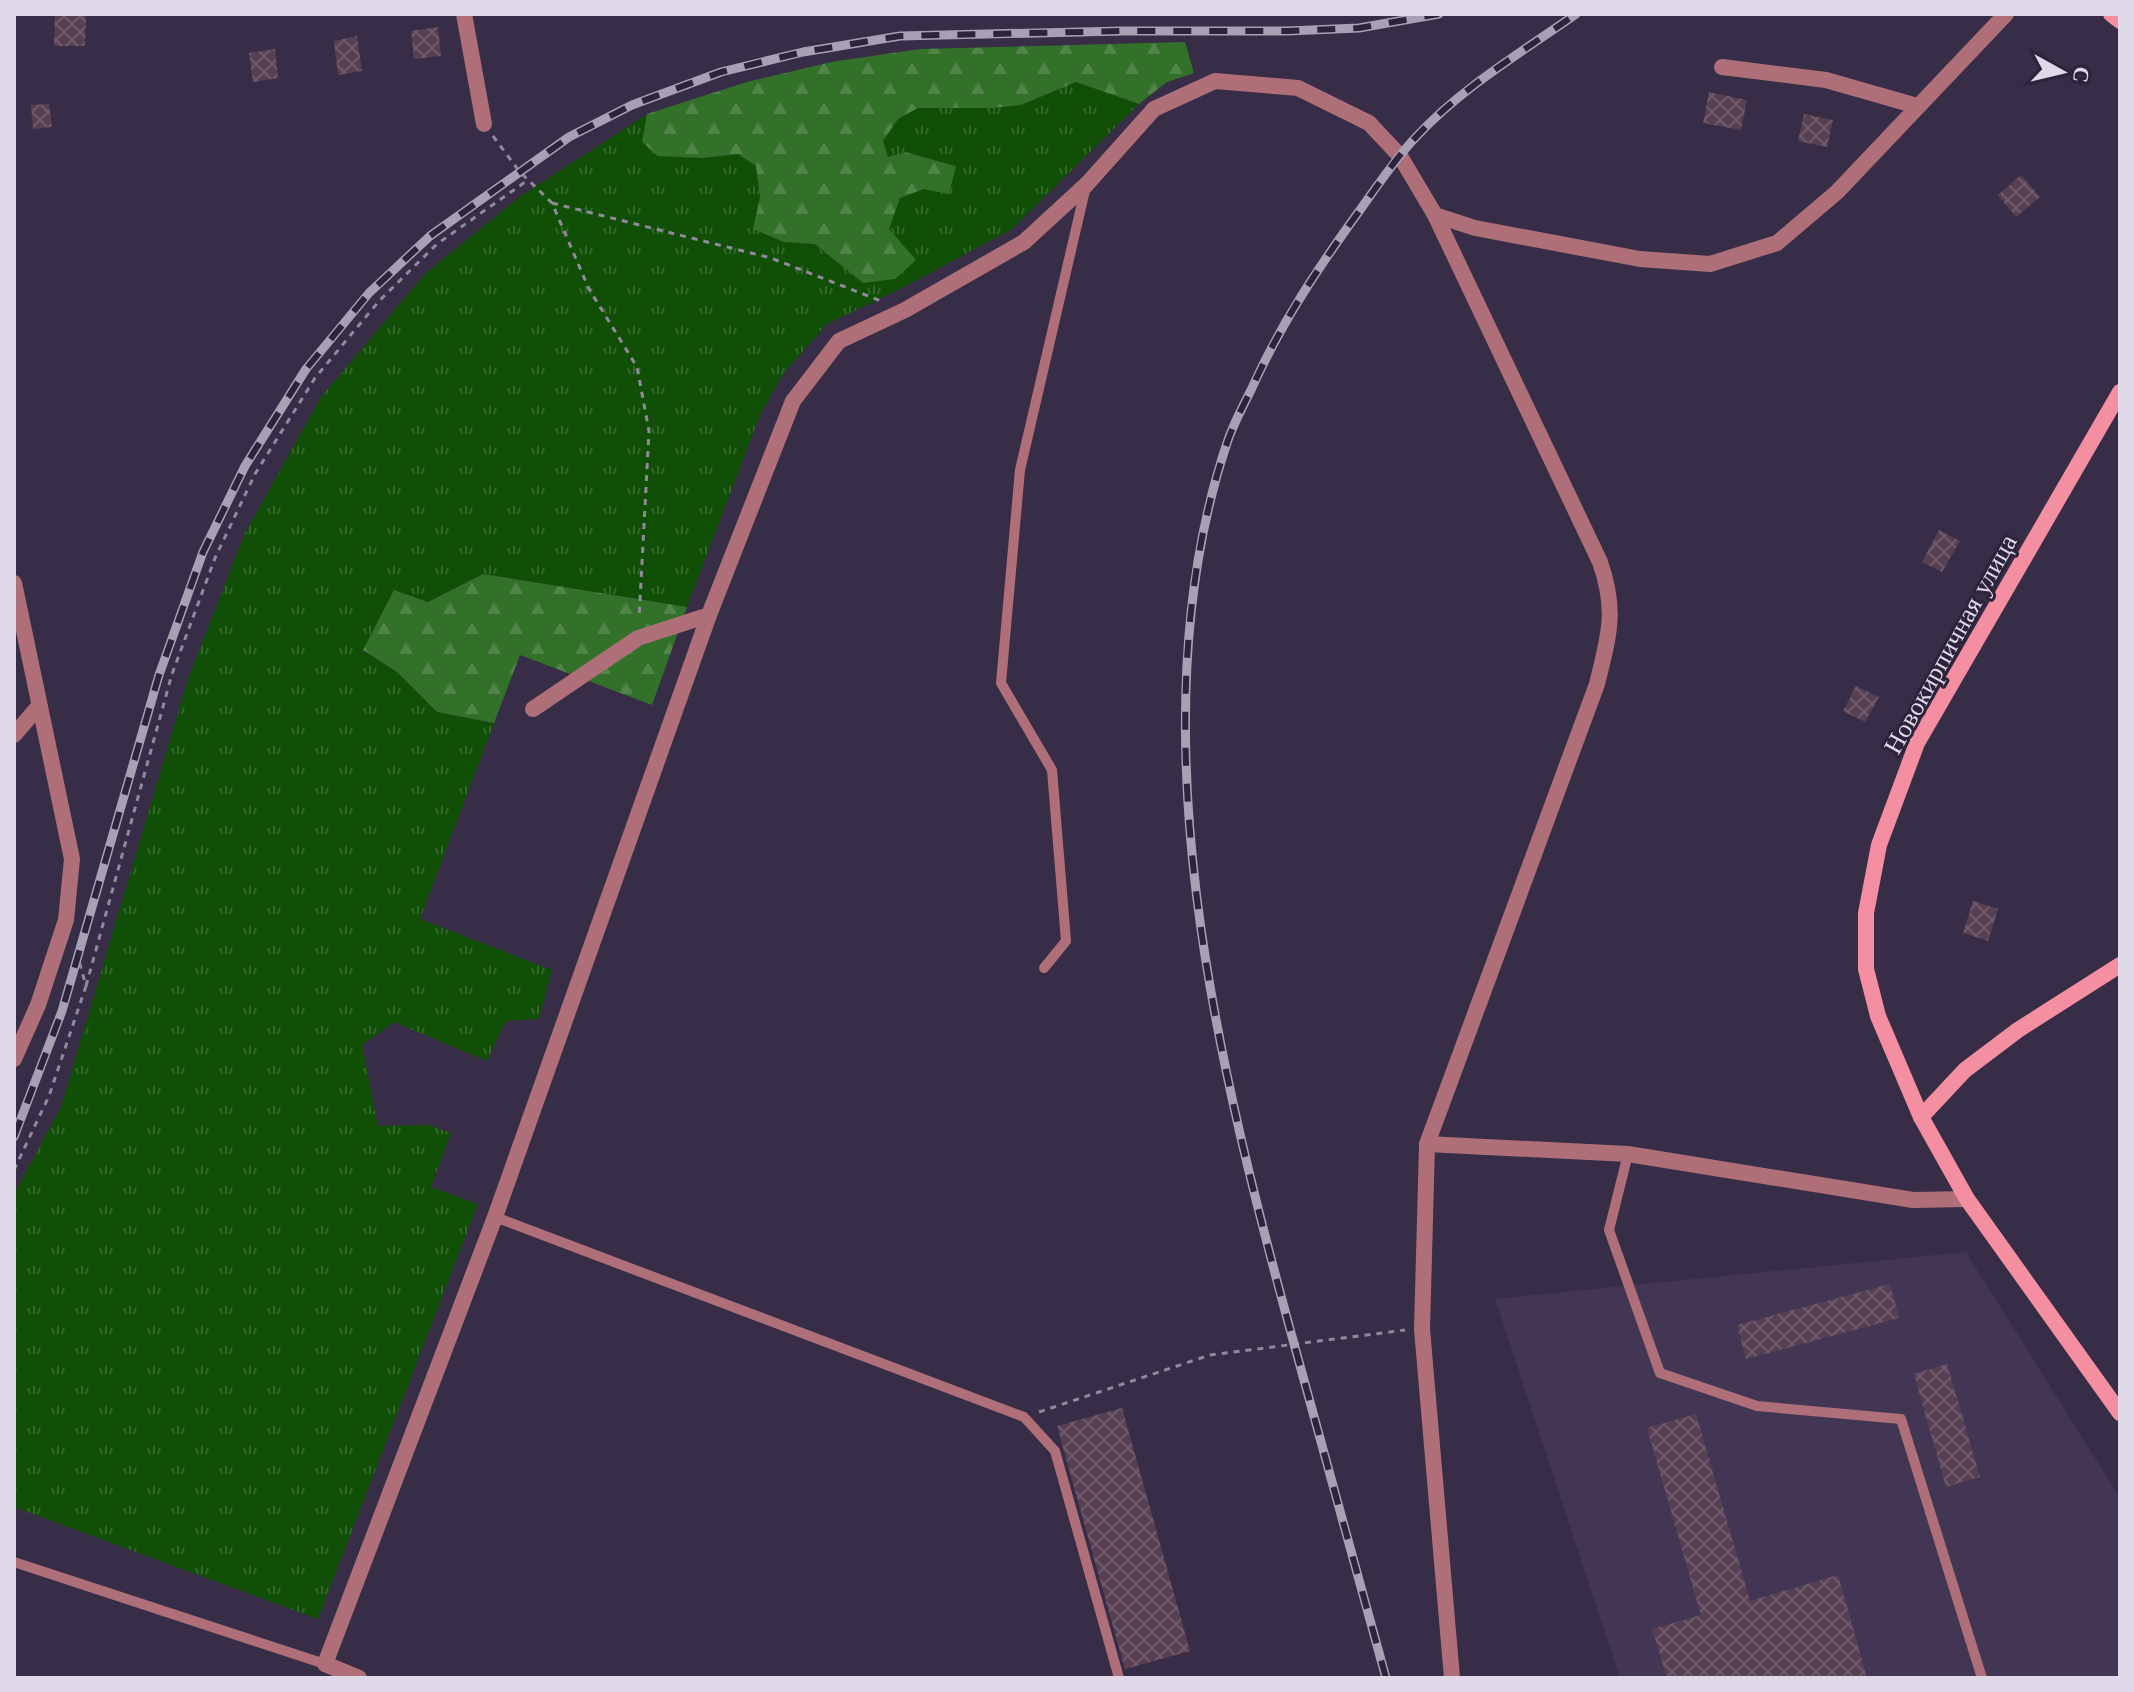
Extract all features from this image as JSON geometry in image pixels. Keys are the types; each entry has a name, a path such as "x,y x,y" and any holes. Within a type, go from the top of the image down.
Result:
{"main road":[{"path":"2111,14 2120,21"},
{"name":"Новокирпичная улица","path":"2120,392 1917,743 1879,845 1866,913 1866,969 1878,1016 1921,1117 1967,1199 2120,1413"},
{"path":"1921,1117 1965,1070 2018,1030 2120,965"}],"street":[{"path":"464,14 484,124"},
{"path":"1435,215 1475,228 1640,259 1710,264 1777,243 1837,192 2006,14"},
{"path":"1722,67 1826,80 1917,106"},
{"path":"359,1678 325,1664 495,1217 709,615 793,401 839,341 905,310 1024,242 1087,184 1154,109 1215,81 1298,88 1369,123 1400,156 1435,215 1600,562 1610,591 1609,634 1597,684 1427,1144 1422,1329 1452,1678"},
{"path":"14,583 72,859 66,920 38,1005 14,1059"},
{"path":"533,709 638,638 709,615"},
{"path":"14,735 39,706"},
{"path":"1427,1144 1628,1154 1913,1200 1967,1199"}],"lane":[{"path":"1044,968 1066,941 1052,770 1001,683 1020,470 1087,184"},
{"path":"1628,1154 1609,1230 1660,1373 1757,1406 1901,1419 1982,1678"},
{"path":"495,1217 1024,1417 1055,1451 1119,1678"},
{"path":"14,1562 325,1664"}],"path":[{"path":"484,124 528,180 552,203 589,289 637,367 649,431 638,638"},
{"path":"14,1170 49,1096 86,986 172,674 215,558 255,474 315,378 379,301 437,244 528,180"},
{"path":"552,203 771,258 905,310"},
{"path":"66,920 86,986"},
{"path":"1024,1417 1210,1355 1422,1329"}],"shaded area":[{"path":"1966,1252 2120,1498 2120,1678 1620,1678 1495,1299"}],"green space":[{"path":"1185,42 1194,73 1167,82 1139,104 1076,82 1021,105 918,108 898,119 883,141 888,157 905,152 956,166 949,194 924,189 900,198 889,229 916,260 895,279 863,283 815,244 784,242 753,229 760,197 756,166 738,154 702,158 658,156 642,142 647,114 747,82 831,62 920,49"},
{"path":"1076,82 1139,104 1012,229 827,324 783,374 760,415 687,607 483,574 428,602 394,590 363,651 397,672 437,712 494,723 420,919 552,970 539,1019 506,1021 487,1061 394,1022 362,1045 378,1126 428,1125 451,1133 431,1187 478,1204 318,1619 14,1507 14,1194 61,1107 188,679 245,533 321,397 425,274 518,198 647,114 643,142 702,158 738,154 756,165 760,197 784,242 815,244 863,283 900,198 924,189 956,166 905,152 888,157 883,141 898,119 918,108 1021,105"},
{"path":"483,574 687,607 652,705 520,655 494,723 437,712 397,672 363,650 394,590 428,602"}],"building":[{"path":"55,16 86,16 85,46 54,46"},
{"path":"438,27 441,56 414,59 411,31"},
{"path":"357,36 362,71 338,75 334,41"},
{"path":"275,49 278,78 253,82 249,53"},
{"path":"1709,92 1747,100 1741,130 1703,123"},
{"path":"49,104 52,127 33,129 31,105"},
{"path":"1804,114 1833,120 1827,147 1798,141"},
{"path":"2021,175 2040,197 2016,217 1998,195"},
{"path":"1939,530 1960,541 1942,572 1922,562"},
{"path":"1856,686 1879,697 1865,722 1843,711"},
{"path":"1973,901 1998,909 1988,941 1963,933"},
{"path":"1890,1284 1899,1318 1746,1359 1737,1325"},
{"path":"1947,1364 1980,1477 1946,1487 1914,1374"},
{"path":"1122,1408 1190,1651 1125,1669 1057,1426"},
{"path":"1696,1414 1750,1601 1838,1575 1867,1678 1667,1678 1652,1629 1701,1615 1647,1428"}],"railway":[{"path":"14,1137 62,1011 159,675 203,552 245,466 306,369 369,293 430,236 569,137 632,105 721,72 803,52 900,36 1287,31 1359,28 1439,14"},
{"path":"1386,1678 1267,1243 1215,1015 1197,897 1187,779 1187,663 1200,549 1228,440 1236,421 1288,319 1344,232 1394,163 1452,102 1576,14"}]}
